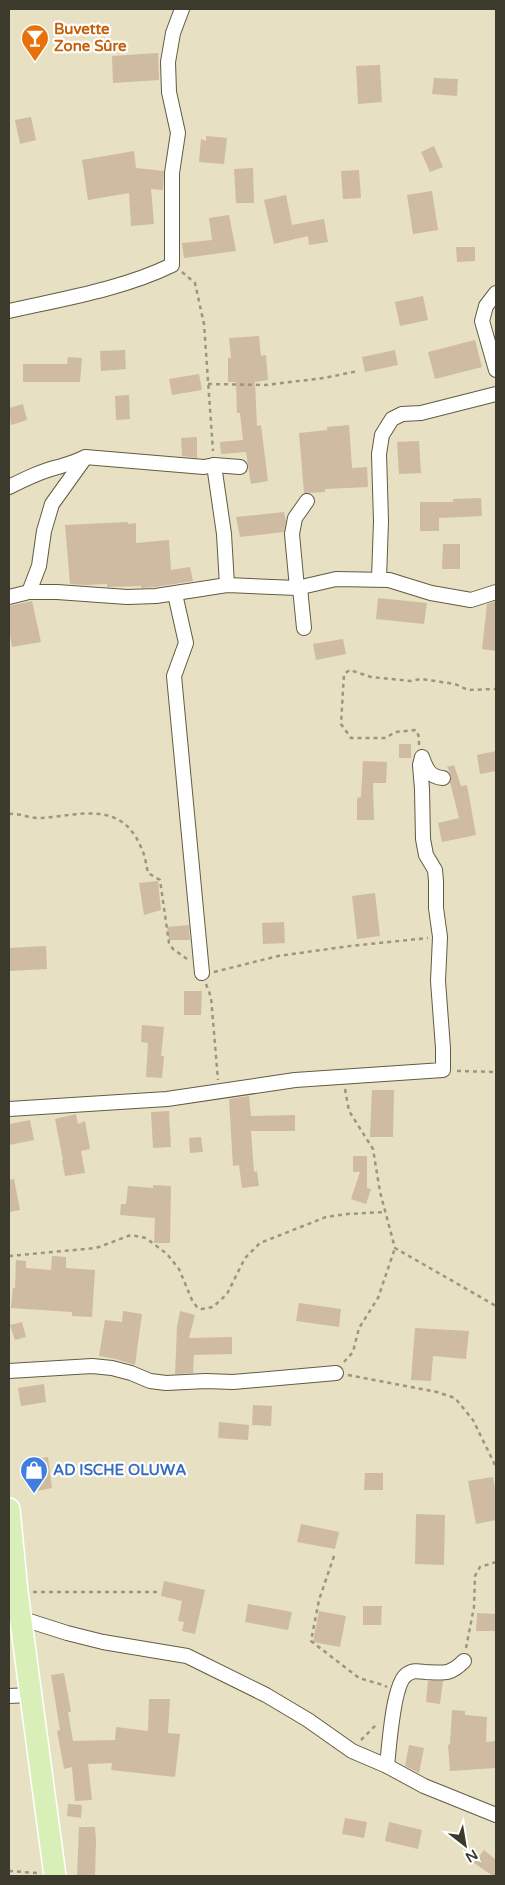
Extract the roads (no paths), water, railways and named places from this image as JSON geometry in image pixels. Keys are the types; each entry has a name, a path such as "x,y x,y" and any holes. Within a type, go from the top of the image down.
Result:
{"main road":[{"path":"9,1509 20,1618 55,1875"}],"street":[{"path":"9,311 129,282 154,274 172,265 172,173 178,133 169,92 168,62 173,33 182,9"},
{"path":"496,293 486,306 482,321 496,370"},
{"path":"379,579 381,521 379,454 382,435 392,419 402,414 421,413 496,394"},
{"path":"29,592 39,566 44,531 52,504 85,458"},
{"path":"9,487 29,477 85,458 204,467 214,465 240,467"},
{"path":"214,465 224,534 227,585"},
{"path":"304,628 292,534 295,518 307,501"},
{"path":"9,597 29,592 57,592 128,597 175,594 227,585 298,588 336,579 379,579 407,584 431,593 471,600 496,592"},
{"path":"175,594 186,643 174,676 202,973"},
{"path":"9,1108 167,1099 296,1080 443,1070 438,982 440,937 436,908 435,870 426,855 423,839 420,765 422,757 427,770 436,778 442,778"},
{"path":"9,1371 92,1366 112,1368 150,1381 166,1383 232,1382 336,1373"},
{"path":"20,1618 67,1634 187,1656 266,1695 308,1720 352,1751 387,1766 424,1786 496,1815"},
{"path":"387,1766 396,1698 401,1680 407,1674 415,1671 446,1674 456,1669 464,1661"},
{"path":"9,1696 30,1695"}],"place":[{"name":"Buvette Zone Sûre","path":"35,62"},
{"name":"AD ISCHE OLUWA","path":"34,1494"}]}
